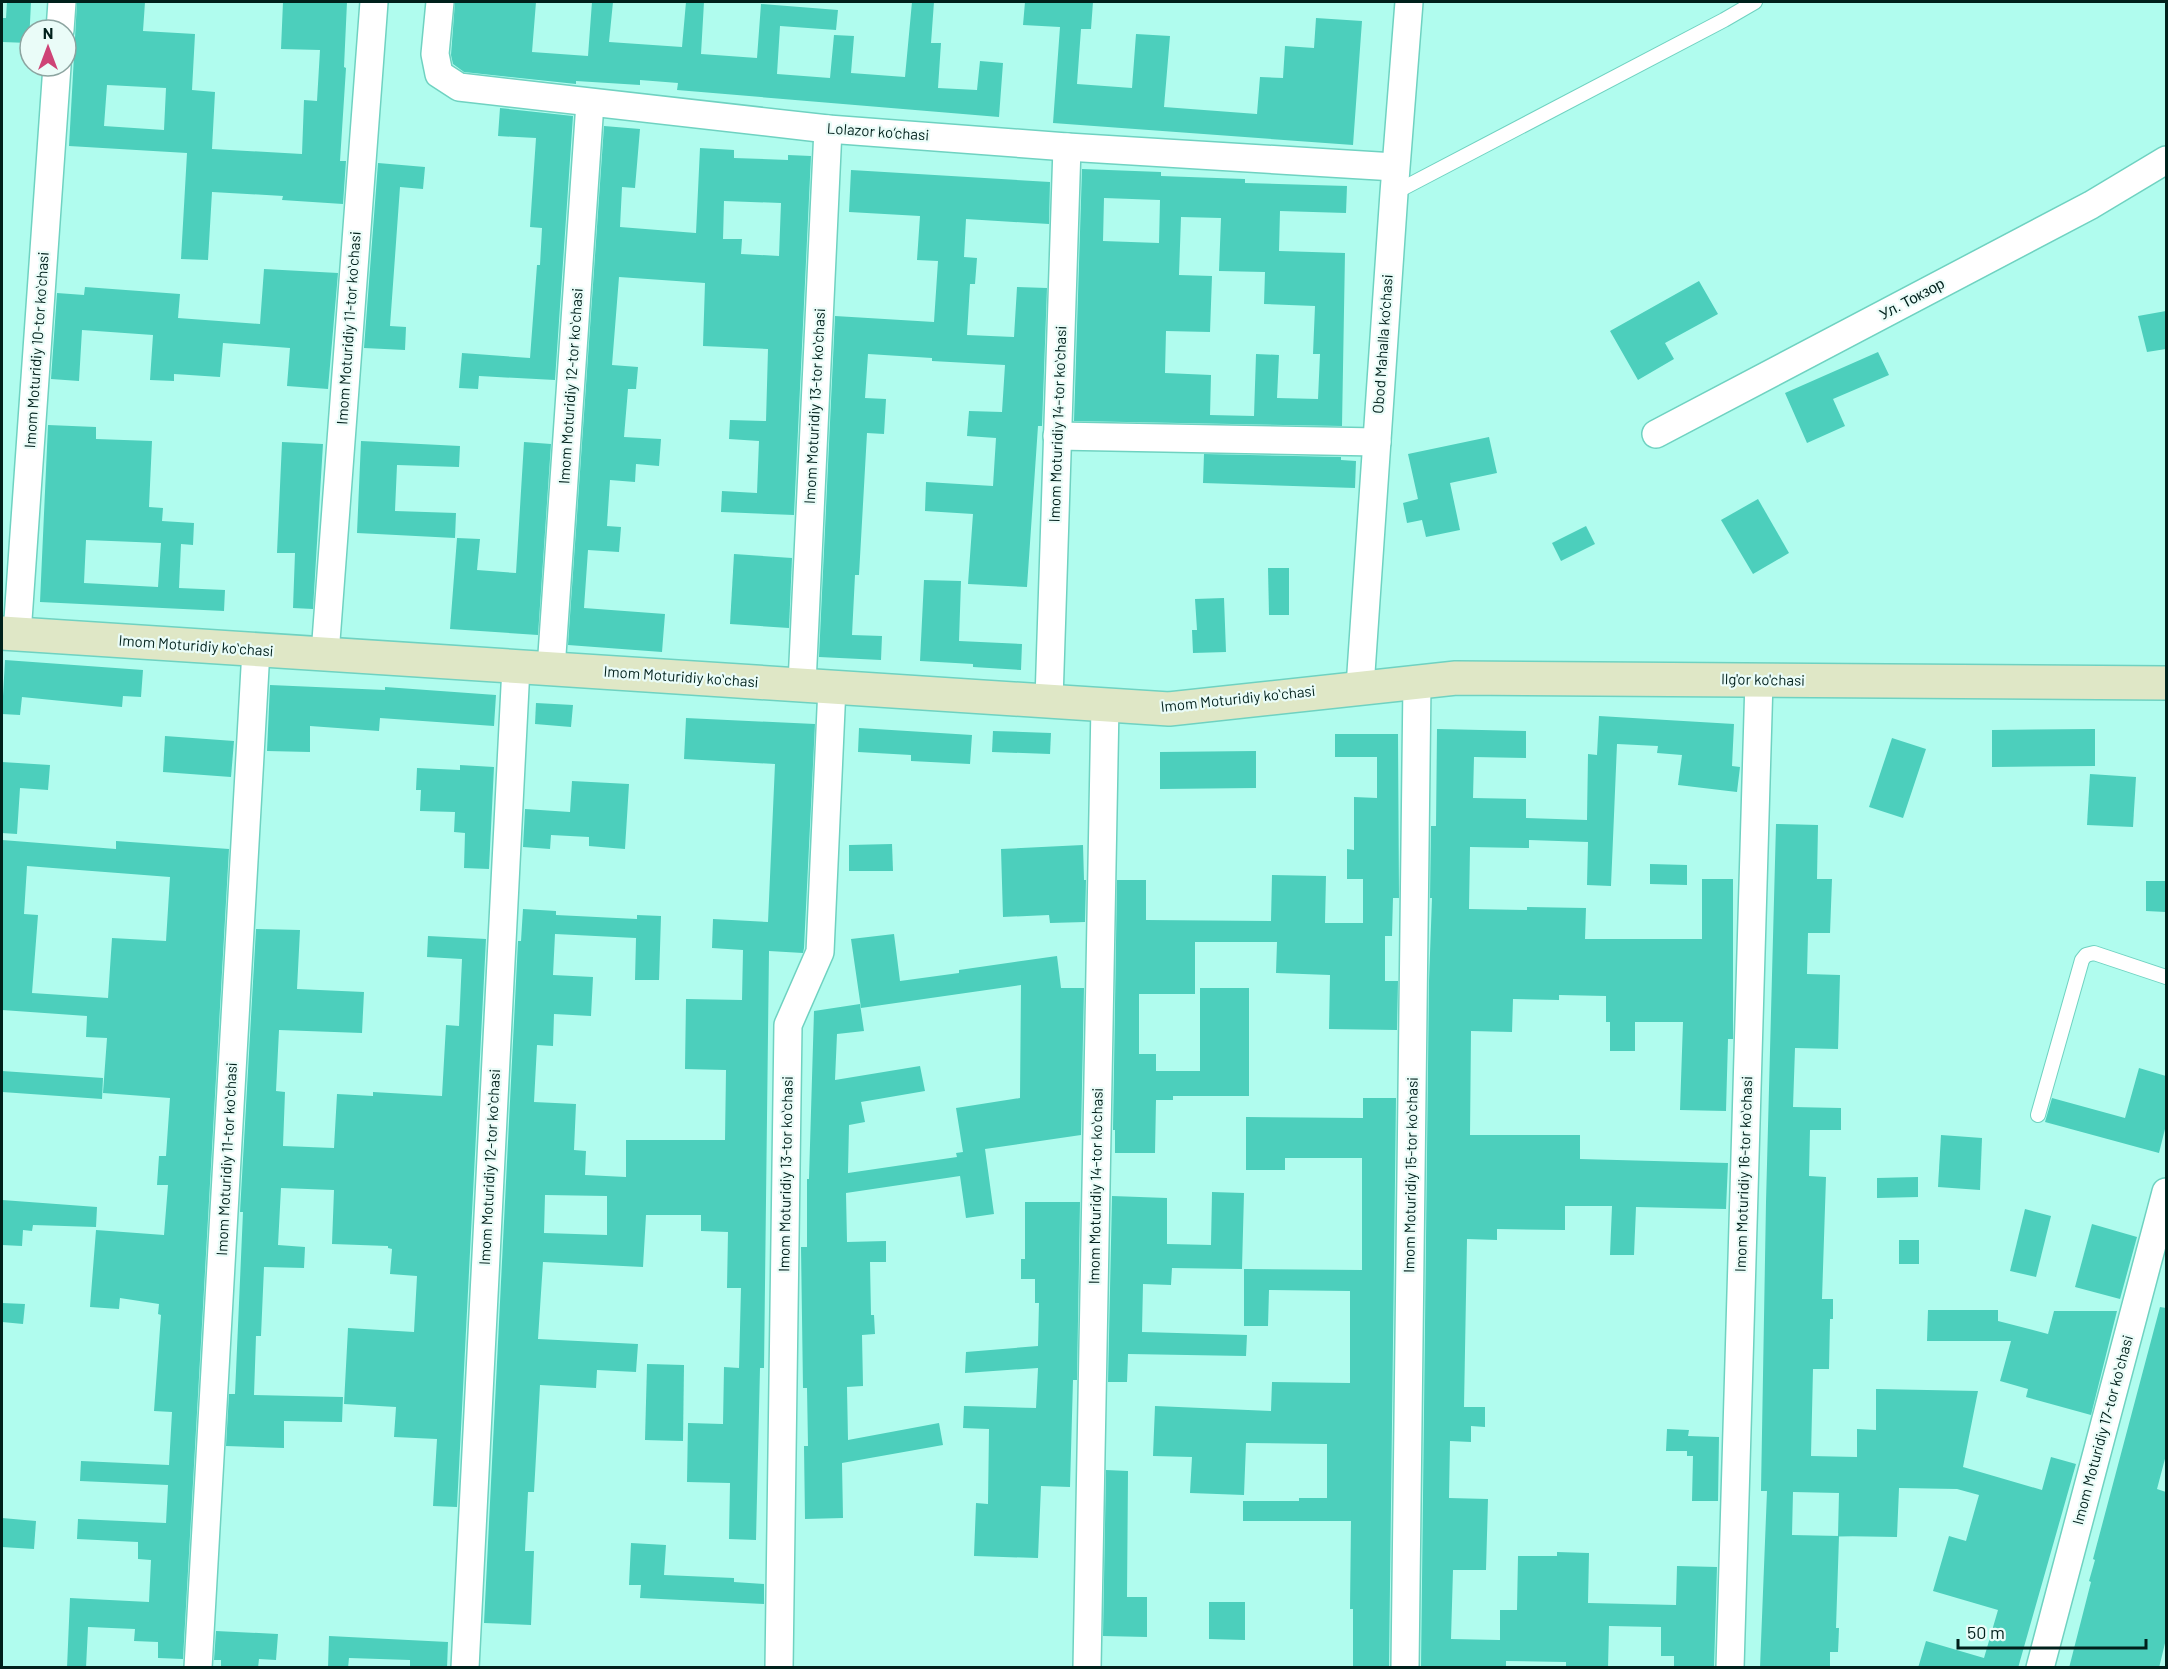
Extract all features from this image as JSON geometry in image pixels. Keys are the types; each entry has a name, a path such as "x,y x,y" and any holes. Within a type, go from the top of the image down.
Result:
{"street":[{"path":"61,18 62,2"},
{"name":"Imom Moturidiy 11-tor koʻchasi","path":"325,654 374,2"},
{"name":"Lolazor ko‘chasi","path":"440,2 435,54 439,74 459,87 828,129 1067,147 1394,180"},
{"name":"Obod Mahalla ko‘chasi","path":"1360,687 1394,180 1409,2"},
{"name":"Imom Moturidiy 10-tor koʻchasi","path":"9,634 56,78"},
{"name":"Imom Moturidiy 12-tor koʻchasi","path":"551,669 590,103"},
{"name":"Imom Moturidiy 13-tor koʻchasi","path":"779,1668 788,1025 820,952 817,686 828,129"},
{"name":"Imom Moturidiy 14-tor koʻchasi","path":"1049,700 1067,147"},
{"name":"Ул. Токзор","path":"1656,434 2091,205 2166,160"},
{"path":"1058,436 1377,442"},
{"name":"Imom Moturidiy koʻchasi","path":"9,634 1169,709 1360,687"},
{"name":"Imom Moturidiy 11-tor koʻchasi","path":"198,1668 256,650"},
{"name":"Imom Moturidiy 12-tor koʻchasi","path":"465,1668 516,668"},
{"name":"Ilg'or ko'chasi","path":"1360,687 1456,678 2166,683"},
{"name":"Imom Moturidiy 16-tor koʻchasi","path":"1730,1668 1759,680"},
{"name":"Imom Moturidiy 15-tor koʻchasi","path":"1405,1668 1417,682"},
{"name":"Imom Moturidiy 14-tor koʻchasi","path":"1087,1668 1105,705"},
{"name":"Imom Moturidiy 17-tor koʻchasi","path":"2040,1668 2166,1192"}],"lane":[{"path":"1394,180 1724,20 1755,2"},
{"path":"2038,1115 2082,960 2086,955 2094,954 2166,977"}],"building":[{"path":"7,2 31,2 30,18 18,18 18,43 2,42 2,18 6,18"},
{"path":"77,2 145,2 143,31 195,34 192,90 215,92 212,149 302,154 304,100 317,101 320,50 281,49 283,2 347,2 344,67 346,68 340,161 346,161 343,204 282,200 283,196 212,192 208,260 181,259 187,153 69,146 73,78 78,78","holes":["107,85 166,88 164,130 104,126"]},
{"path":"455,2 536,2 532,52 588,56 592,2 613,2 609,42 682,47 686,2 704,2 701,54 757,58 761,4 838,10 836,30 780,26 777,74 830,78 834,35 854,36 851,73 905,77 912,2 934,2 931,43 941,43 938,88 977,90 980,61 1003,63 999,117 677,90 678,83 640,80 640,85 576,81 576,84 464,72 453,64 451,55"},
{"path":"1025,2 1093,2 1091,29 1081,29 1077,84 1132,88 1136,34 1170,36 1164,107 1257,114 1260,77 1283,78 1285,46 1314,48 1316,18 1362,21 1353,145 1053,123 1060,27 1023,25"},
{"path":"500,108 573,116 555,380 479,376 478,389 459,388 462,353 530,358 542,228 530,227 536,138 498,136"},
{"path":"604,126 640,129 635,188 622,187 620,227 696,233 700,148 734,150 734,158 788,160 788,155 811,156 794,515 721,512 722,491 757,493 759,441 729,439 730,420 766,421 768,349 703,346 705,283 619,277 612,365 638,367 636,389 628,389 624,437 661,439 659,466 636,464 635,482 610,480 607,526 621,527 619,552 588,550 584,608 665,614 662,652 568,645","holes":["724,201 781,203 779,256 741,254 742,239 723,239"]},
{"path":"378,163 425,167 423,189 400,187 390,326 406,327 405,350 364,348"},
{"path":"1082,169 1161,172 1161,176 1245,179 1245,183 1347,186 1346,213 1280,211 1279,251 1345,253 1342,426 1074,421","holes":["1104,198 1160,200 1159,243 1103,241","1181,217 1221,218 1219,271 1265,272 1264,304 1315,306 1313,354 1320,354 1318,399 1277,398 1279,355 1256,354 1254,416 1210,415 1211,375 1165,373 1166,331 1210,332 1212,276 1179,275"]},
{"path":"851,170 1050,182 1049,224 966,219 964,257 977,258 975,284 970,284 967,335 1014,337 1017,287 1047,288 1042,426 1038,426 1027,587 968,584 973,514 925,511 926,482 993,486 996,438 967,436 969,411 1002,412 1005,365 932,361 932,358 868,354 865,398 886,399 884,434 867,433 859,575 855,575 852,635 882,636 881,660 819,657 835,316 934,322 938,261 917,260 920,216 849,212"},
{"path":"264,269 338,273 328,389 287,386 290,348 223,343 220,377 174,374 174,381 150,380 153,335 82,330 79,381 51,379 57,293 84,295 85,287 180,294 178,318 260,324"},
{"path":"1699,281 1718,314 1665,343 1674,359 1638,380 1610,331"},
{"path":"2166,311 2166,349 2147,352 2138,316"},
{"path":"1878,352 1889,375 1833,399 1845,426 1807,443 1785,393"},
{"path":"48,425 96,427 96,439 152,441 149,507 163,508 162,521 194,523 193,545 181,544 179,588 225,590 224,611 40,602","holes":["86,540 161,543 158,587 84,583"]},
{"path":"1489,437 1497,473 1450,483 1460,530 1426,537 1422,520 1407,523 1403,503 1418,499 1408,454"},
{"path":"361,441 460,446 459,467 397,465 395,511 456,513 455,538 357,533"},
{"path":"282,442 323,444 313,609 293,608 295,553 277,553"},
{"path":"524,442 551,444 538,635 450,629 457,538 480,539 477,570 516,573"},
{"path":"1204,454 1341,457 1341,460 1356,461 1355,488 1203,483"},
{"path":"1758,499 1789,553 1753,574 1721,520"},
{"path":"1586,526 1595,544 1561,561 1552,543"},
{"path":"734,554 792,558 789,628 730,624"},
{"path":"1268,568 1289,568 1289,615 1269,615"},
{"path":"924,580 961,581 959,641 1022,644 1021,670 920,661"},
{"path":"1224,598 1226,652 1193,653 1192,630 1197,630 1195,599"},
{"path":"5,660 143,670 141,697 123,696 122,707 22,697 20,715 2,714"},
{"path":"270,685 385,690 385,687 496,695 494,726 380,718 379,731 310,726 310,752 267,751"},
{"path":"536,703 573,705 571,727 535,724"},
{"path":"1599,716 1734,724 1732,766 1740,767 1737,792 1678,785 1682,755 1657,753 1658,746 1617,744 1611,886 1587,885 1588,842 1529,840 1529,848 1470,847 1469,909 1586,908 1585,939 1702,939 1702,879 1733,879 1733,1039 1728,1039 1726,1111 1680,1110 1683,1022 1635,1022 1635,1051 1610,1051 1610,1022 1606,1022 1606,996 1559,995 1559,1000 1513,999 1512,1032 1471,1031 1470,1135 1580,1135 1580,1159 1728,1163 1726,1209 1636,1207 1634,1255 1610,1255 1612,1206 1565,1206 1565,1230 1497,1229 1497,1240 1467,1239 1464,1407 1485,1407 1485,1427 1471,1426 1471,1442 1450,1441 1449,1498 1488,1499 1486,1570 1453,1570 1451,1639 1500,1640 1500,1610 1517,1610 1518,1556 1557,1556 1557,1552 1589,1553 1588,1603 1676,1605 1677,1566 1717,1567 1714,1668 1674,1668 1674,1656 1661,1656 1661,1627 1609,1626 1608,1668 1566,1668 1566,1662 1506,1661 1506,1668 1421,1668 1429,981 1432,898 1430,898 1431,826 1436,826 1437,729 1526,731 1526,758 1474,757 1473,798 1526,799 1526,818 1587,820 1588,754 1597,755"},
{"path":"686,718 815,724 803,953 769,951 764,1368 760,1368 756,1540 729,1539 730,1483 687,1482 688,1423 723,1424 724,1367 739,1368 741,1288 727,1288 728,1232 701,1231 701,1215 646,1215 643,1267 543,1262 538,1339 638,1344 636,1372 597,1370 596,1388 540,1385 534,1492 528,1492 525,1551 534,1551 531,1625 484,1623 518,941 521,941 523,909 556,911 556,915 637,919 637,915 661,916 659,980 635,980 636,938 555,934 553,975 593,977 591,1016 554,1014 553,1046 537,1045 534,1102 576,1104 574,1150 586,1151 585,1175 626,1177 626,1140 725,1140 726,1070 685,1069 686,999 742,1000 743,950 712,948 713,919 768,922 775,764 684,759","holes":["545,1195 607,1196 607,1235 544,1233"]},
{"path":"859,728 972,735 970,764 911,761 911,755 858,752"},
{"path":"2095,729 2095,766 1992,767 1992,730"},
{"path":"993,731 1051,733 1050,754 992,752"},
{"path":"1335,734 1398,734 1399,898 1393,898 1392,936 1385,936 1385,981 1398,981 1397,1030 1329,1029 1330,975 1276,973 1277,942 1195,942 1195,994 1139,994 1139,1054 1156,1054 1156,1071 1200,1071 1200,988 1249,988 1249,1096 1173,1096 1173,1100 1156,1100 1155,1153 1115,1153 1115,1130 1113,1130 1117,880 1146,880 1146,920 1271,921 1272,875 1326,876 1325,923 1363,923 1363,879 1347,879 1347,849 1354,850 1354,797 1377,798 1377,757 1335,757"},
{"path":"165,736 234,741 231,777 163,772"},
{"path":"1892,738 1926,749 1903,818 1869,807"},
{"path":"1256,751 1256,788 1160,789 1160,752"},
{"path":"2,762 50,765 48,790 20,788 17,834 2,833"},
{"path":"460,765 494,767 489,869 464,868 465,833 454,832 455,812 420,811 421,790 416,790 417,768 460,770"},
{"path":"2090,774 2136,777 2133,827 2087,825"},
{"path":"572,781 629,784 625,849 589,846 589,837 551,835 550,849 523,847 525,809 570,812"},
{"path":"1776,824 1818,825 1817,879 1832,879 1830,933 1808,933 1807,974 1840,975 1838,1049 1795,1048 1793,1107 1841,1108 1841,1130 1810,1130 1809,1176 1826,1177 1822,1299 1833,1299 1833,1319 1830,1319 1829,1369 1813,1369 1811,1456 1857,1457 1857,1429 1876,1430 1876,1389 1978,1391 1963,1467 2042,1490 2051,1457 2076,1464 2018,1668 1918,1668 1926,1641 1984,1658 1998,1610 1933,1591 1949,1536 1966,1541 1979,1495 1957,1489 1899,1488 1897,1537 1839,1536 1836,1628 1839,1628 1838,1652 1830,1652 1830,1668 1760,1668 1767,1491 1761,1491","holes":["1793,1492 1839,1493 1838,1536 1792,1535"]},
{"path":"2,840 116,849 116,841 229,849 183,1659 158,1658 158,1642 134,1641 135,1629 88,1627 86,1668 67,1668 70,1598 149,1602 151,1560 138,1559 138,1542 77,1539 78,1519 166,1523 168,1485 80,1481 81,1461 169,1465 172,1412 154,1411 161,1315 158,1314 159,1304 120,1298 119,1309 90,1307 96,1230 164,1235 168,1185 157,1185 159,1156 166,1156 170,1098 103,1093 107,1038 86,1037 87,1016 2,1010","holes":["27,866 170,877 166,941 112,938 108,998 32,993 38,915 24,914"]},
{"path":"892,844 893,871 849,871 849,845"},
{"path":"1083,845 1084,880 1086,880 1085,922 1050,923 1049,915 1003,917 1001,849"},
{"path":"1650,864 1687,865 1687,885 1650,884"},
{"path":"2146,881 2166,881 2166,912 2146,911"},
{"path":"256,929 300,930 297,989 364,992 362,1033 279,1030 276,1091 285,1092 283,1146 334,1148 337,1094 373,1096 373,1092 442,1096 446,1025 459,1026 462,959 427,957 428,936 486,939 457,1507 433,1506 437,1439 394,1437 396,1407 344,1404 348,1328 414,1332 417,1276 390,1274 392,1249 388,1246 332,1244 334,1190 281,1188 278,1245 305,1247 304,1268 264,1267 261,1336 256,1336 254,1395 343,1397 342,1422 284,1421 284,1448 226,1446 229,1394 235,1394 243,1212 240,1212"},
{"path":"894,934 900,981 1057,956 1061,988 1084,988 1081,1135 985,1149 994,1214 966,1218 960,1176 846,1193 847,1242 886,1241 886,1262 870,1262 871,1315 874,1315 875,1334 862,1335 863,1386 847,1387 848,1440 939,1423 943,1445 842,1463 843,1518 805,1519 804,1446 808,1446 807,1388 803,1388 801,1247 807,1247 807,1179 809,1179 814,1011 860,1004 864,1031 837,1034 835,1080 920,1066 925,1091 861,1102 865,1122 849,1125 848,1173 957,1157 956,1153 963,1152 956,1108 1020,1098 1021,985 861,1008 851,939"},
{"path":"2139,1068 2166,1076 2166,1125 2159,1153 2045,1122 2052,1098 2125,1118"},
{"path":"2,1071 103,1078 102,1099 2,1092"},
{"path":"1363,1098 1396,1098 1389,1668 1353,1668 1353,1609 1350,1609 1351,1521 1243,1521 1243,1501 1299,1501 1299,1498 1327,1498 1327,1444 1246,1443 1244,1495 1190,1493 1192,1457 1153,1456 1155,1406 1271,1411 1272,1382 1350,1383 1350,1291 1269,1290 1268,1326 1244,1326 1244,1269 1362,1270 1362,1158 1285,1158 1285,1170 1246,1170 1246,1117 1363,1118"},
{"path":"1941,1135 1982,1138 1980,1190 1938,1187"},
{"path":"1918,1177 1918,1197 1877,1198 1877,1178"},
{"path":"1212,1192 1244,1193 1242,1269 1172,1268 1171,1285 1143,1284 1142,1332 1247,1335 1246,1356 1128,1354 1127,1382 1108,1382 1112,1196 1167,1198 1167,1244 1211,1245"},
{"path":"2,1200 97,1207 96,1227 33,1225 32,1231 23,1230 22,1246 2,1245"},
{"path":"1025,1202 1080,1202 1077,1380 1073,1380 1070,1487 1041,1486 1038,1558 974,1556 976,1503 988,1504 989,1429 963,1428 964,1406 1036,1408 1038,1368 965,1373 966,1352 1038,1346 1039,1303 1035,1303 1035,1279 1021,1279 1021,1259 1025,1259"},
{"path":"2025,1209 2051,1216 2036,1277 2010,1271"},
{"path":"2092,1224 2137,1237 2120,1299 2075,1287"},
{"path":"1899,1240 1919,1240 1919,1264 1899,1264"},
{"path":"2,1303 25,1304 23,1324 2,1322"},
{"path":"2160,1307 2166,1308 2166,1455 2157,1489 2166,1492 2166,1639 2159,1668 2069,1668 2091,1582 2089,1581 2095,1560 2093,1559"},
{"path":"1928,1310 1998,1310 1998,1321 2048,1334 2054,1311 2117,1311 2091,1415 2026,1397 2028,1389 2000,1381 2011,1341 1927,1341"},
{"path":"647,1364 684,1365 683,1441 645,1440"},
{"path":"1667,1429 1689,1430 1688,1436 1719,1437 1718,1501 1692,1501 1693,1456 1687,1456 1687,1451 1666,1451"},
{"path":"1106,1470 1128,1471 1127,1597 1147,1597 1147,1637 1103,1636"},
{"path":"2,1518 36,1521 34,1549 2,1547"},
{"path":"631,1543 666,1545 664,1575 734,1578 734,1582 764,1584 764,1604 640,1598 641,1585 629,1585"},
{"path":"1209,1602 1245,1602 1245,1640 1209,1639"},
{"path":"216,1631 278,1634 276,1660 259,1659 258,1668 221,1668 221,1660 214,1660"},
{"path":"329,1636 448,1642 447,1668 410,1668 410,1660 349,1658 348,1668 328,1668"}]}
